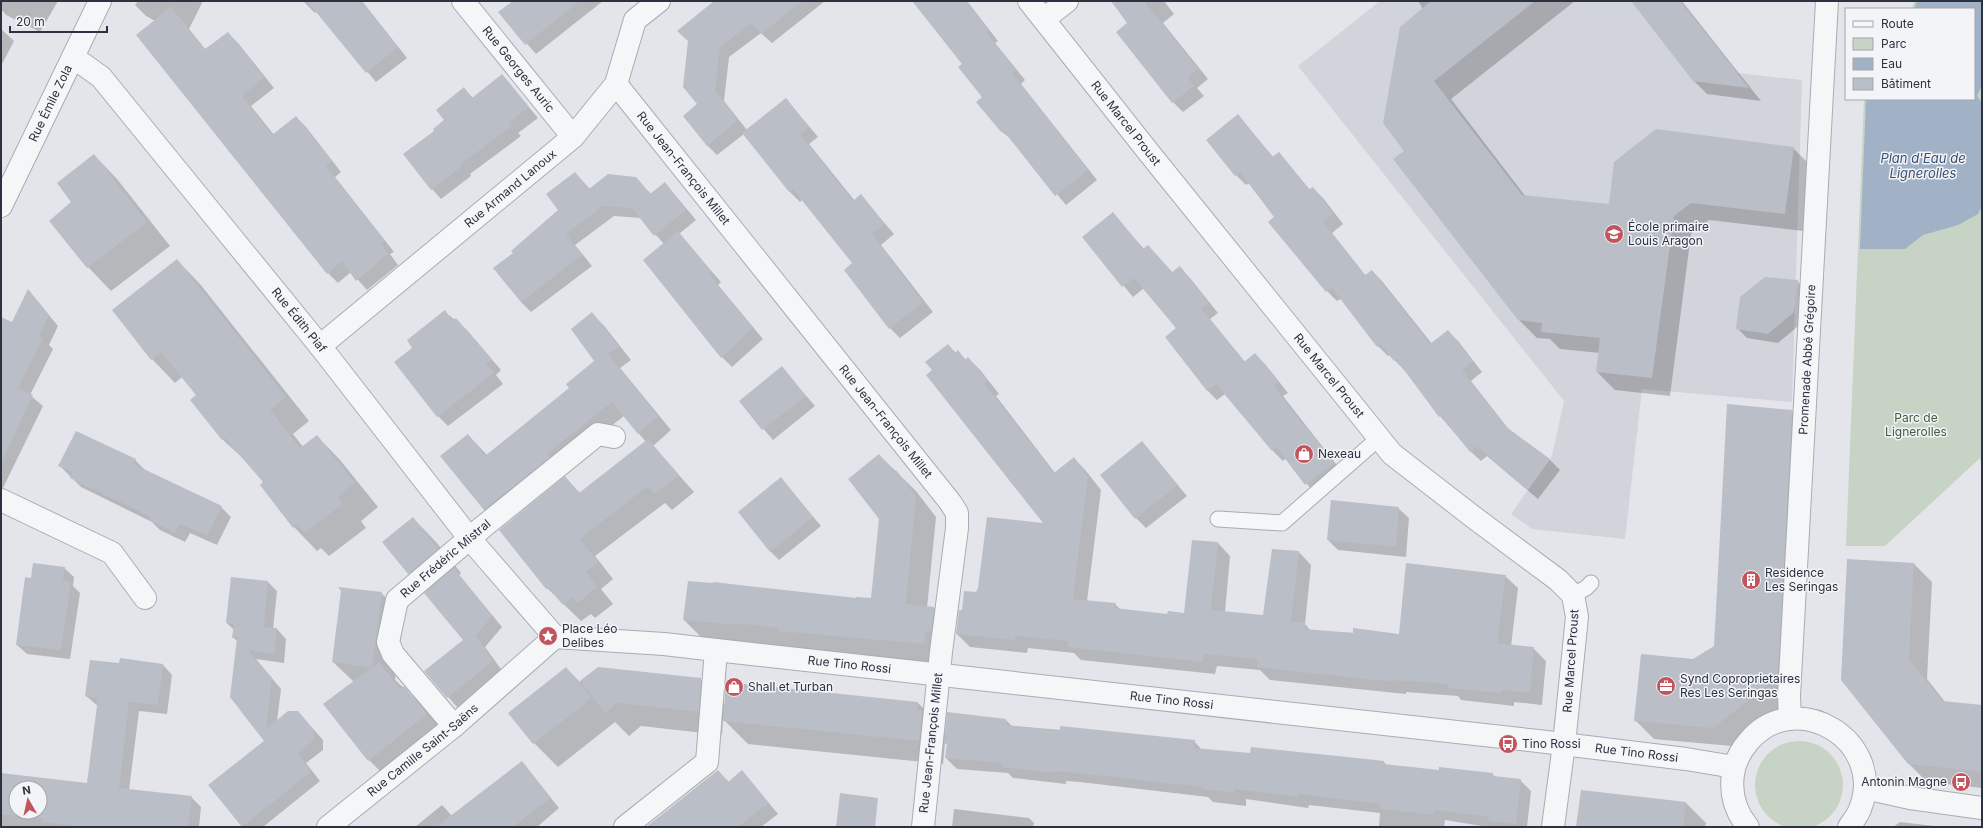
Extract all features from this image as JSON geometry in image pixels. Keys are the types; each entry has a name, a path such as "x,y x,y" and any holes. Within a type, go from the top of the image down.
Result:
{"street":[{"name":"Rue Émile Zola","path":"1,206 100,1"},
{"name":"Rue Georges Auric","path":"463,1 573,137"},
{"name":"Rue Armand Lanoux","path":"320,346 573,137 616,84 635,20 659,1"},
{"name":"Rue Marcel Proust","path":"1029,1 1150,154 1392,454 1558,580 1573,595 1577,617 1564,744 1553,827"},
{"path":"1044,19 1067,1"},
{"name":"Promenade Abbé Grégoire","path":"1790,719 1790,680 1827,1"},
{"name":"Rue Édith Piaf","path":"72,57 101,77 320,346 470,539 555,637"},
{"name":"Rue Jean-François Millet","path":"616,84 950,502 957,513 957,528 938,675 923,827"},
{"name":"Rue Frédéric Mistral","path":"454,726 393,654 388,642 397,600 598,434 614,438"},
{"path":"1,500 112,553 145,598"},
{"name":"Rue Tino Rossi","path":"555,637 608,640 716,650 1564,744 1686,759 1734,768"},
{"name":"Rue Camille Saint-Saëns","path":"328,827 454,726 555,637"},
{"path":"625,827 707,762 716,650"},
{"path":"1748,827 1741,818 1734,802 1732,784 1734,768 1742,749 1755,734 1771,724 1790,719 1809,719 1828,725 1844,736 1856,751 1863,769 1865,788 1860,809 1849,827"},
{"path":"1865,788 1910,798 1982,808"}],"lane":[{"path":"1218,519 1282,523 1379,438"},
{"path":"1573,595 1586,588 1591,583"}],"shaded area":[{"name":"École primaire Louis Aragon","path":"1380,1 1680,1 1737,73 1802,80 1792,402 1642,389 1625,539 1532,529 1511,514 1552,456 1564,401 1298,66"}],"green space":[{"name":"Parc de Lignerolles","path":"1914,1 1982,1 1982,462 1979,459 1885,546 1846,546 1864,100 1975,100 1975,8 1912,8"},
{"path":"1799,741 1816,744 1824,748 1836,760 1840,768 1843,785 1840,802 1836,810 1824,822 1816,826 1799,829 1782,826 1774,822 1762,810 1758,802 1755,785 1758,768 1762,760 1774,748 1782,744"}],"water":[{"name":"Plan d'Eau de Lignerolles","path":"1917,1 1982,1 1982,85 1977,96 1982,103 1982,206 1978,214 1958,225 1923,235 1905,249 1860,249 1866,100 1975,100 1975,8 1914,8"}],"building":[{"path":"307,1 361,1 398,47 366,73"},
{"path":"513,1 580,1 525,45 498,12"},
{"path":"714,1 803,1 761,34 751,23 720,47 715,90 738,120 707,146 683,116 697,104 683,87 688,41 677,31"},
{"path":"912,1 966,1 989,30 986,32 1016,70 1012,73 1088,170 1055,196 1003,130 1001,132 976,102 982,97 958,67 962,64"},
{"path":"1111,1 1144,1 1198,69 1188,77 1194,86 1172,103 1116,32 1127,23"},
{"path":"1431,1 1535,1 1434,81 1522,195 1609,204 1614,162 1656,129 1794,147 1785,214 1691,203 1674,216 1652,378 1596,372 1600,338 1541,332 1542,323 1518,320 1393,159 1404,151 1383,123 1400,27"},
{"path":"1631,1 1680,1 1749,88 1693,81"},
{"path":"171,7 205,49 228,32 264,77 242,96 272,135 296,116 332,161 326,166 385,241 381,244 388,254 356,281 342,261 327,274 136,35"},
{"path":"502,74 529,107 509,123 512,126 461,164 462,166 431,190 403,154 434,131 433,129 444,120 436,110 464,87 472,98"},
{"path":"786,98 809,127 800,134 853,201 861,194 885,224 872,234 923,302 889,329 844,270 852,263 793,189 789,192 742,133"},
{"path":"1238,114 1272,157 1279,152 1309,189 1313,187 1333,214 1323,222 1365,275 1372,270 1430,344 1448,330 1473,361 1462,370 1505,426 1550,459 1528,490 1477,446 1470,452 1441,415 1439,417 1396,359 1394,361 1380,344 1377,347 1332,288 1326,292 1268,222 1274,217 1240,172 1235,176 1206,140"},
{"path":"94,154 147,222 87,268 49,221 71,202 57,183"},
{"path":"575,172 589,189 608,174 636,177 650,194 665,182 686,210 654,236 632,208 603,206 566,234 582,255 521,302 493,268 513,253 511,251 558,210 546,194"},
{"path":"1113,212 1143,249 1148,245 1172,272 1180,266 1209,303 1201,308 1244,362 1255,353 1279,382 1274,386 1334,463 1305,485 1277,448 1272,451 1216,384 1207,391 1165,337 1176,328 1134,278 1122,287 1082,237"},
{"path":"678,231 712,272 709,274 753,328 721,358 643,260"},
{"path":"177,259 286,397 270,410 300,448 317,435 355,483 338,497 343,504 305,533 297,524 293,528 260,485 263,482 225,438 222,440 190,400 196,395 161,352 151,360 112,310"},
{"path":"1765,277 1798,280 1794,312 1768,334 1736,329 1740,297"},
{"path":"28,289 49,315 39,336 43,338 18,388 33,395 1,463 1,317 12,322"},
{"path":"445,310 452,321 456,318 492,360 486,364 494,373 437,417 394,362 412,348 407,340"},
{"path":"592,312 619,347 608,354 658,416 638,434 612,402 547,454 550,457 484,510 440,456 468,434 485,456 569,388 566,384 594,361 571,329"},
{"path":"948,344 955,353 958,350 965,360 968,357 988,381 984,383 1054,473 1074,457 1088,477 1073,599 1116,603 1115,608 1167,614 1168,611 1184,613 1192,540 1218,542 1211,610 1263,615 1272,549 1299,551 1291,621 1305,623 1305,629 1353,633 1353,628 1399,634 1406,563 1506,575 1497,643 1534,647 1530,693 1502,690 1501,693 1448,688 1448,684 1394,680 1394,682 1257,667 1258,659 1204,654 1203,662 1067,647 1068,641 1015,636 1015,640 956,634 959,610 962,610 964,591 976,592 978,588 987,517 1043,523 926,375 932,370 925,362"},
{"path":"782,366 806,396 762,430 739,401"},
{"name":"Residence Les Seringas","path":"1727,404 1792,410 1778,677 1713,728 1634,721 1641,654 1693,659 1714,646"},
{"path":"76,431 136,459 133,464 222,506 207,536 180,524 175,533 149,520 151,517 70,478 72,472 58,466"},
{"path":"648,439 679,475 654,494 648,486 580,539 598,562 586,572 597,587 578,603 573,598 563,605 549,588 546,589 499,530 565,476 579,493"},
{"path":"1142,441 1178,485 1135,519 1100,475"},
{"path":"879,454 894,472 896,470 916,496 906,604 934,607 931,632 926,631 924,644 778,631 779,628 733,623 732,625 683,620 688,581 713,582 856,598 871,598 879,519 848,479"},
{"path":"781,477 813,517 770,552 738,512"},
{"path":"1331,500 1399,507 1396,547 1327,540"},
{"path":"413,517 438,549 408,574 382,542"},
{"path":"1847,559 1914,563 1909,660 1943,701 1982,705 1982,772 1908,764 1841,680"},
{"path":"33,563 65,567 63,581 71,582 61,650 16,645 25,577 31,578"},
{"path":"454,568 492,616 476,636 493,661 447,698 424,671 463,640 424,593"},
{"path":"231,577 268,581 264,627 277,628 274,654 248,650 272,678 266,729 288,711 298,711 314,730 314,740 298,753 312,771 242,827 208,785 264,741 230,697 237,638 232,638 234,624 226,623"},
{"path":"338,587 382,592 372,668 379,662 400,689 404,686 427,714 368,761 323,704 371,668 332,662 341,591"},
{"path":"120,658 163,664 158,705 129,702 119,788 192,796 188,827 85,827 42,822 43,820 48,820 48,780 8,780 8,815 1,814 1,773 87,783 98,698 85,696 90,660 119,663"},
{"path":"566,667 592,698 533,744 508,713"},
{"path":"598,667 701,678 699,712 617,703 605,713 580,681"},
{"path":"726,682 918,702 917,710 922,710 919,741 723,721"},
{"path":"947,712 1006,719 1006,725 1060,731 1060,726 1195,740 1194,748 1250,753 1251,747 1384,761 1384,764 1439,770 1439,767 1493,773 1493,776 1521,779 1516,824 1488,821 1489,817 1434,810 1434,815 1379,809 1380,804 1298,794 1298,797 1235,789 1235,793 1201,789 1202,787 1068,772 1056,771 1055,773 1001,767 1002,763 945,758 947,744 944,743"},
{"path":"522,761 551,798 513,827 436,827"},
{"path":"718,770 728,782 742,770 769,803 738,827 646,827"},
{"path":"1581,790 1686,802 1683,827 1576,827"},
{"path":"840,793 878,798 875,827 836,827"}],"place":[{"name":"École primaire Louis Aragon","path":"1614,234"},
{"name":"Nexeau","path":"1304,454"},
{"name":"Residence Les Seringas","path":"1751,580"},
{"name":"Place Léo Delibes","path":"548,636"},
{"name":"Synd Coproprietaires Res Les Seringas","path":"1666,686"},
{"name":"Shall et Turban","path":"734,687"},
{"name":"Tino Rossi","path":"1508,744"},
{"name":"Antonin Magne","path":"1961,782"}]}
